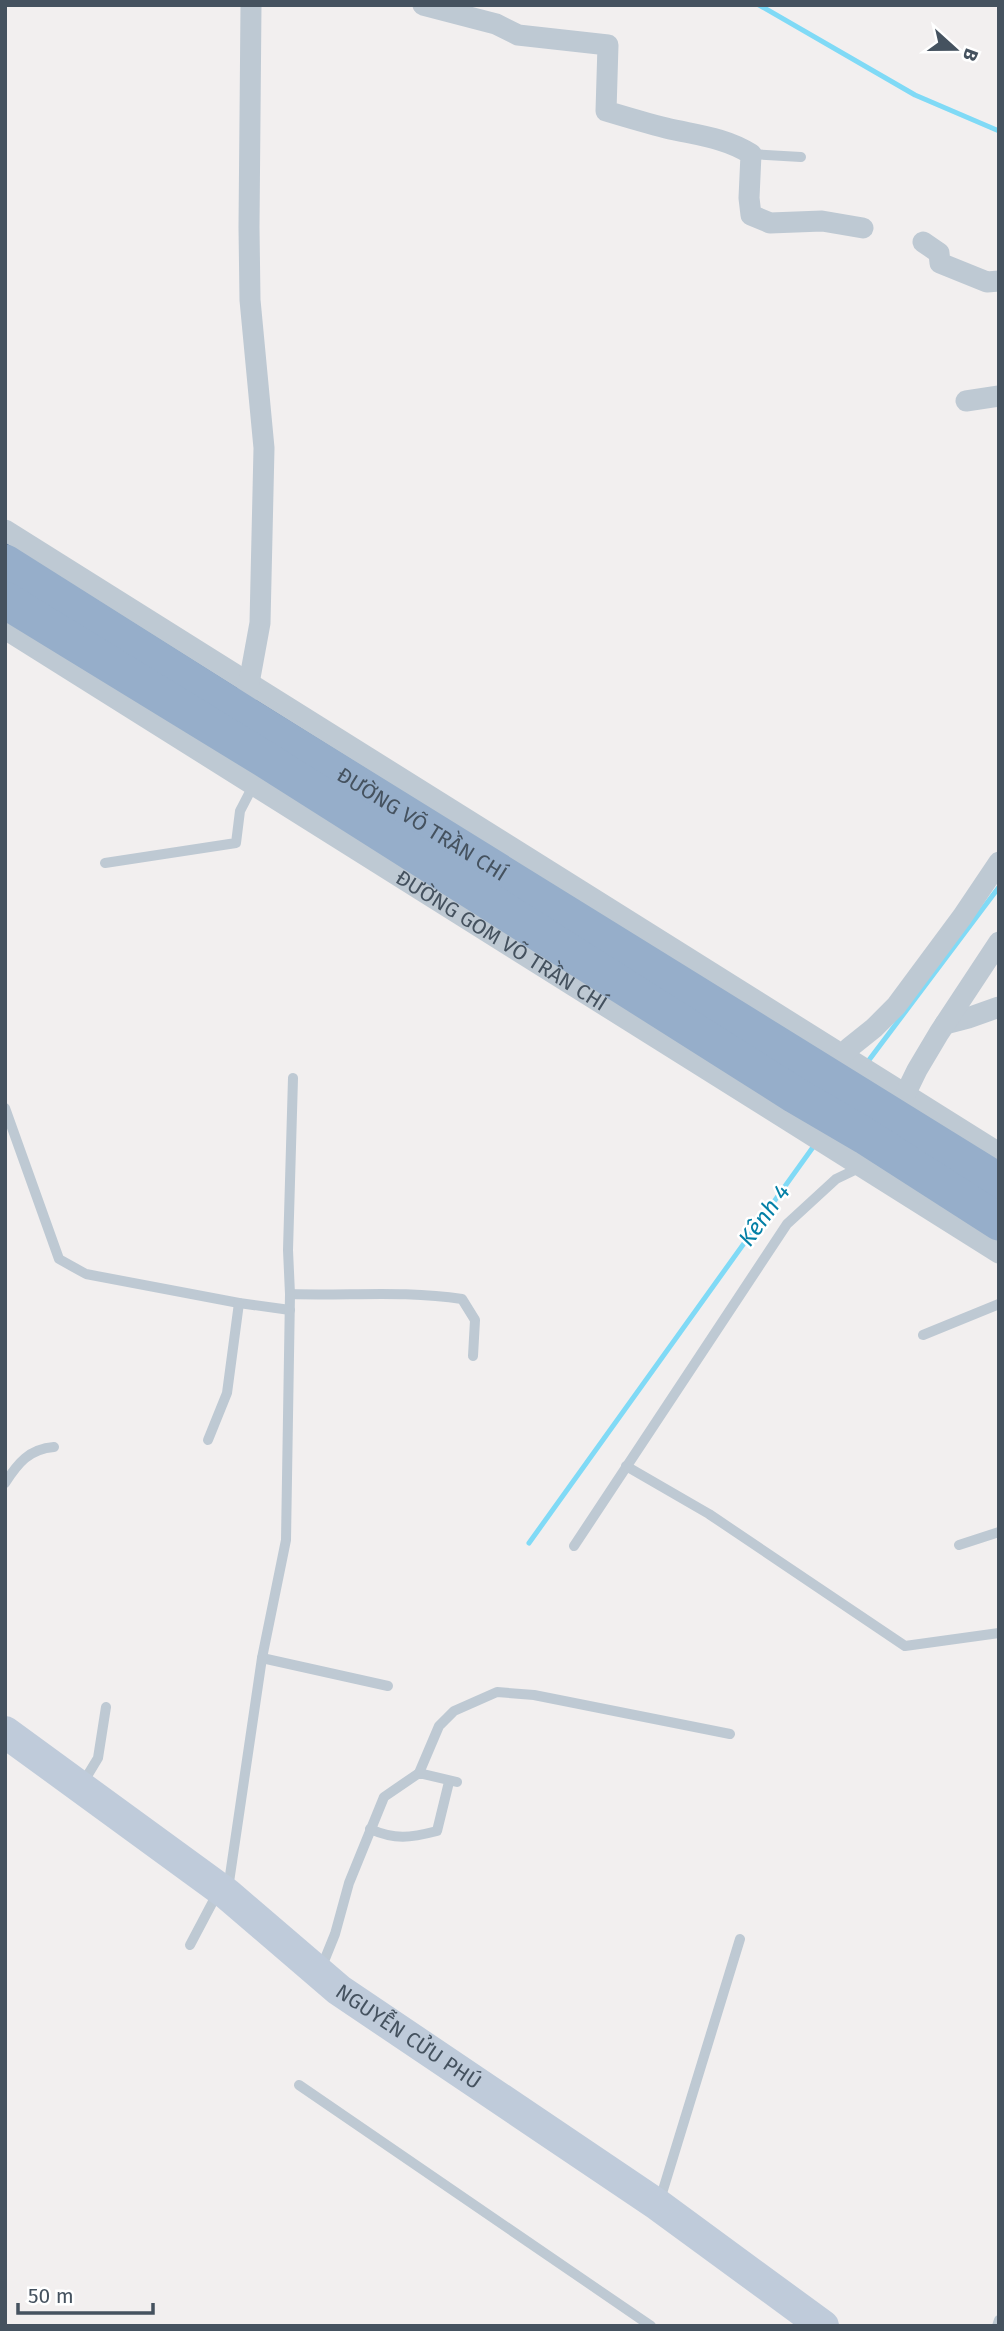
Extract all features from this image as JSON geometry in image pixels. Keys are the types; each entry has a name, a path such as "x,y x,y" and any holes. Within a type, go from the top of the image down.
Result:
{"highway":[{"name":"ĐƯỜNG VÕ TRẦN CHÍ","path":"5,563 247,698 837,1071 881,1137"},
{"name":"ĐƯỜNG VÕ TRẦN CHÍ","path":"5,600 260,772 795,1096 881,1137"},
{"path":"881,1137 999,1182"},
{"path":"881,1137 999,1222"}],"main road":[{"name":"NGUYỄN CỬU PHÚ","path":"5,1732 223,1891 339,1990 658,2205 822,2326"}],"street":[{"path":"5,530 247,698 260,623 264,448 250,300 251,5"},
{"path":"423,5 496,24 518,35 608,45 606,111 667,128 703,134 738,145 751,154 751,215 769,223 822,221 863,228"},
{"path":"923,242 939,253 940,263 987,282 999,281"},
{"path":"966,401 999,396"},
{"name":"ĐƯỜNG GOM VÕ TRẦN CHÍ","path":"5,629 260,772 881,1137 999,1253"},
{"path":"837,1071 854,1043 896,1006 999,862"},
{"path":"881,1137 916,1070 999,942"},
{"path":"945,1024 999,1007"},
{"name":"ĐƯỜNG GOM VÕ TRẦN CHÍ","path":"881,1137 999,1153"}],"lane":[{"path":"751,154 801,157"},
{"path":"105,863 236,844 240,811 260,772"},
{"path":"190,1945 223,1891 262,1658 286,1540 290,1310 288,1250 293,1078"},
{"path":"5,1108 59,1259 86,1274 290,1310"},
{"path":"574,1546 787,1224 881,1137"},
{"path":"290,1294 337,1296 404,1293 462,1299 475,1320 473,1356"},
{"path":"208,1440 227,1393 239,1303"},
{"path":"923,1335 999,1304"},
{"path":"5,1483 29,1453 54,1447"},
{"path":"626,1466 709,1514 905,1646 999,1633"},
{"path":"959,1545 999,1532"},
{"path":"262,1658 388,1686"},
{"path":"319,1973 335,1934 349,1883 384,1797 419,1773 439,1726 454,1711 497,1692 534,1695 730,1734"},
{"path":"80,1787 98,1758 106,1707"},
{"path":"370,1829 389,1838 419,1836 437,1831 453,1782 419,1773"},
{"path":"658,2205 740,1939"},
{"path":"299,2085 651,2326"},
{"path":"997,2326 999,2320"}],"waterway":[{"path":"759,5 915,95 999,131"},
{"name":"Kênh 4","path":"866,1064 999,887"},
{"name":"Kênh 4","path":"529,1543 816,1143"}]}
